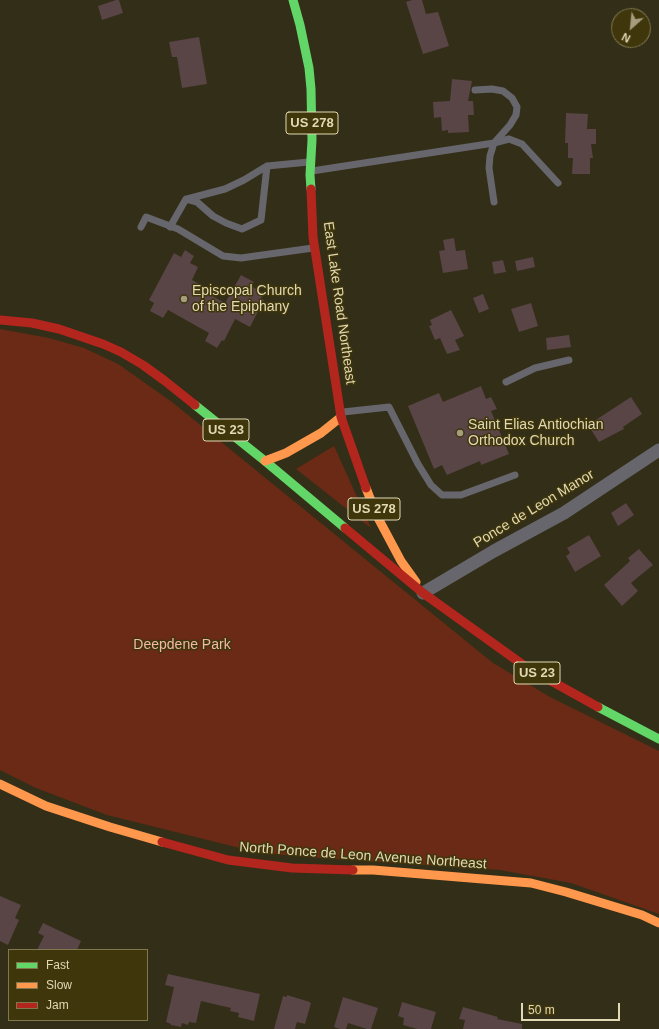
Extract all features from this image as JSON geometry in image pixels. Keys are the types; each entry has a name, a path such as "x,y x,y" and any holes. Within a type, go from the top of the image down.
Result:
{"main road":[{"name":"East Lake Road Northeast","path":"293,0 309,68 312,111 310,171 313,237 341,415 365,487 378,516 401,560 424,593"},
{"name":"US 23","path":"0,320 32,323 59,329 104,344 143,365 265,461 424,593 485,638 526,667 659,739"},
{"path":"265,461 286,453 321,433 341,415"},
{"name":"North Ponce de Leon Avenue Northeast","path":"0,784 46,806 110,827 228,860 292,868 373,870 531,883 642,915 659,923"}],"street":[{"name":"Ponce de Leon Manor","path":"424,593 494,551 564,513 659,450"}],"lane":[{"path":"475,90 492,89 503,91 512,98 517,107 516,115 510,125 494,143 490,156 489,168 494,202"},
{"path":"310,171 494,143 509,139 522,144 558,183"},
{"path":"170,226 186,199 225,189 244,180 267,166 311,162"},
{"path":"186,199 197,202 212,216 242,229 261,220 267,166"},
{"path":"141,227 146,217 178,229 223,256 241,258 315,248"},
{"path":"506,382 535,368 569,360"},
{"path":"341,415 389,407 418,464 431,484 442,495 461,495 515,475"}],"green space":[{"name":"Deepdene Park","path":"0,329 49,338 84,348 118,364 172,402 493,663 550,697 659,751 659,914 571,883 500,870 260,853 107,815 36,788 0,770"},
{"path":"334,446 371,528 296,469"}],"building":[{"path":"119,0 123,13 102,20 98,6"},
{"path":"412,0 422,0 426,14 438,12 449,46 423,54 406,2"},
{"path":"199,37 207,84 182,88 177,57 172,57 169,42"},
{"path":"452,79 472,81 468,101 473,101 474,115 468,115 469,132 448,133 448,130 442,131 441,117 434,118 433,102 450,101"},
{"path":"566,113 588,114 587,129 596,129 596,144 591,144 593,158 590,158 590,174 572,174 573,158 568,158 568,143 565,143"},
{"path":"454,238 456,251 465,250 468,269 443,273 439,251 445,250 443,240"},
{"name":"Episcopal Church of the Epiphany","path":"185,250 194,256 190,263 198,267 192,280 209,289 207,293 225,303 241,275 254,282 251,286 263,293 261,299 264,300 250,327 235,319 224,341 222,340 217,348 205,341 209,333 168,310 163,318 150,311 154,303 149,300 174,253 181,257"},
{"path":"533,257 535,267 517,271 515,261"},
{"path":"503,260 506,272 494,274 492,262"},
{"path":"483,294 489,309 479,313 473,298"},
{"path":"531,303 538,326 519,332 511,309"},
{"path":"451,310 464,336 455,340 460,350 447,354 440,338 435,340 429,326 432,325 430,320"},
{"path":"569,335 571,347 547,350 546,338"},
{"name":"Saint Elias Antiochian Orthodox Church","path":"481,386 486,399 491,397 497,409 491,411 509,454 481,465 480,461 447,475 442,465 434,469 408,406 439,393 443,402"},
{"path":"631,397 642,414 623,427 624,429 599,442 588,425"},
{"path":"626,503 634,515 618,526 611,513"},
{"path":"589,535 601,556 575,572 566,556 570,553 567,548"},
{"path":"639,549 653,565 631,583 638,591 622,606 604,585 630,561 628,558"},
{"path":"0,896 21,905 15,918 19,920 8,945 0,941"},
{"path":"43,923 81,941 77,949 38,949 44,936 38,933"},
{"path":"168,974 260,994 254,1021 238,1017 239,1013 230,1011 231,1008 201,1001 196,1023 189,1022 188,1025 182,1023 181,1027 171,1025 166,1022 174,987 165,985"},
{"path":"287,995 311,1003 305,1024 297,1022 295,1029 274,1029 283,996 287,997"},
{"path":"343,997 378,1008 371,1029 348,1023 346,1029 334,1027"},
{"path":"402,1002 436,1012 431,1029 417,1029 403,1025 404,1018 398,1016"},
{"path":"463,1007 498,1017 497,1019 522,1024 522,1029 463,1029 465,1020 459,1019"}],"traffic: fast":[{"path":"293,0 309,68 312,140 310,175 311,189"},
{"path":"195,405 345,528"},
{"path":"598,707 659,739"}],"traffic: slow":[{"path":"265,461 286,453 321,433 341,417"},
{"path":"366,488 377,516 401,561 416,582"},
{"path":"0,784 46,806 162,842"},
{"path":"353,870 373,870 531,883 642,915 659,923"}],"traffic: jam":[{"path":"311,189 313,237 341,417 366,488"},
{"path":"0,320 32,323 59,329 103,344 121,352 143,365 195,405"},
{"path":"345,528 423,593 526,667 598,707"},
{"path":"162,842 228,860 292,868 353,870"}],"place":[{"name":"Episcopal Church of the Epiphany","path":"184,299"},
{"name":"Saint Elias Antiochian Orthodox Church","path":"460,433"}]}
